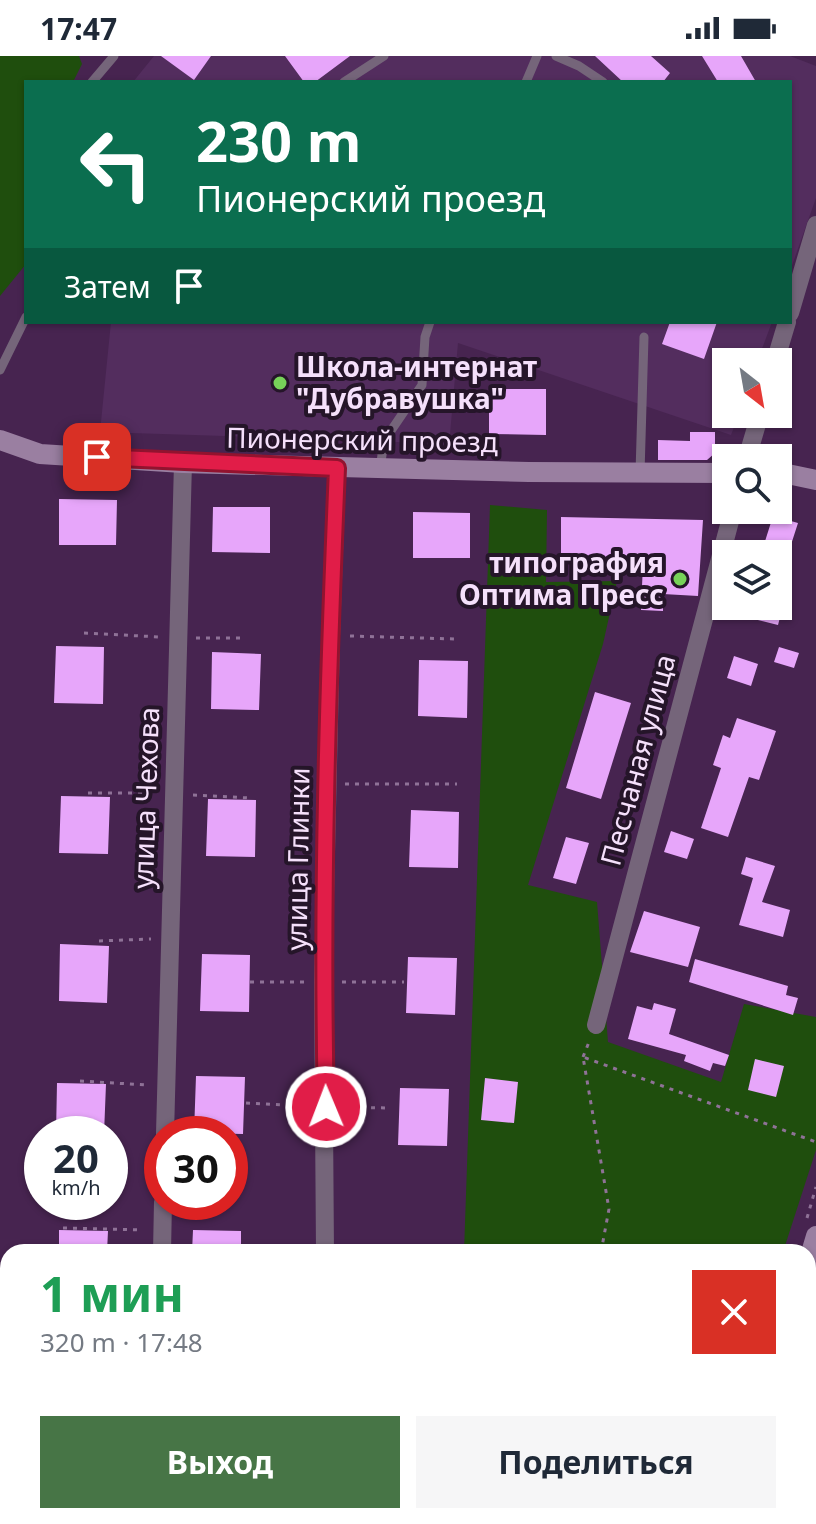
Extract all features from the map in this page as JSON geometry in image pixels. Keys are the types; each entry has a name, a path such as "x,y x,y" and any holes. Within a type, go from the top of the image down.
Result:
{"street":[{"path":"792,306 816,225"},
{"path":"779,348 786,324"},
{"name":"Пионерский проезд","path":"0,440 40,454 183,463 712,473"},
{"name":"улица Чехова","path":"166,1116 183,463"},
{"name":"улица Глинки","path":"325,1244 323,982 337,468"},
{"path":"792,475 816,480"},
{"name":"Песчаная улица","path":"596,1025 729,524"},
{"path":"162,1244 163,1220"}],"lane":[{"path":"94,80 114,56"},
{"path":"347,80 384,56"},
{"path":"527,80 537,56"},
{"path":"556,56 600,80"},
{"path":"0,370 24,321"},
{"path":"380,469 384,441 422,385 425,337 429,324"},
{"path":"640,473 644,337"}],"path":[{"path":"331,636 455,639"},
{"path":"327,784 457,784"},
{"path":"99,941 170,938"},
{"path":"250,982 404,982"},
{"path":"602,1244 609,1209 583,1057 816,1142"},
{"path":"80,1081 167,1086"},
{"path":"63,1228 163,1231"}],"shaded area":[{"path":"154,56 790,56 816,66 816,198 792,265 792,80 135,80"},
{"name":"Школа-интернат \"Дубравушка\"","path":"111,324 771,324 762,348 712,348 712,428 734,428 731,435 458,343 449,446 100,432"}],"green space":[{"path":"0,56 79,56 82,64 74,80 24,80 24,266 0,296"},
{"path":"490,505 547,510 546,582 617,581 603,644 528,885 597,902 608,1042 721,1082 744,1004 816,1017 816,1150 786,1244 464,1244"}],"building":[{"path":"161,56 211,56 194,80"},
{"path":"285,56 350,56 318,80 303,80"},
{"path":"595,56 651,56 670,73 665,80 621,80"},
{"path":"702,56 741,56 755,80 717,80"},
{"path":"669,324 716,324 704,359 662,344"},
{"path":"489,389 546,389 546,435 489,434"},
{"path":"690,432 715,432 712,456 707,460 658,460 658,440 690,441"},
{"path":"59,499 117,500 116,545 59,545"},
{"path":"213,507 270,507 270,553 212,552"},
{"path":"413,512 470,513 470,558 413,558"},
{"path":"561,517 703,520 698,596 663,594 663,611 641,610 643,563 561,562"},
{"path":"798,523 792,542 765,540 770,524"},
{"path":"758,620 779,620 778,625"},
{"path":"56,646 104,647 103,704 54,703"},
{"path":"779,647 799,653 794,668 774,662"},
{"path":"212,652 261,654 259,710 211,709"},
{"path":"734,656 758,664 751,686 727,678"},
{"path":"419,660 468,661 467,718 418,716"},
{"path":"595,692 631,703 601,799 566,788"},
{"path":"737,718 776,731 759,780 749,777 728,837 701,828 721,768 713,765 723,735 730,738"},
{"path":"61,796 110,797 108,854 59,853"},
{"path":"208,799 256,800 255,857 206,856"},
{"path":"411,810 459,812 458,868 409,867"},
{"path":"671,831 694,839 687,859 664,852"},
{"path":"566,837 589,843 576,884 553,878"},
{"path":"746,857 775,866 762,902 790,910 783,937 739,925 753,878 741,874"},
{"path":"644,911 700,927 688,967 630,952"},
{"path":"60,944 109,946 107,1003 59,1001"},
{"path":"202,954 250,955 249,1012 200,1011"},
{"path":"408,957 457,958 455,1015 406,1013"},
{"path":"695,959 788,986 786,995 798,998 793,1015 689,982"},
{"path":"654,1003 676,1009 669,1034 729,1055 725,1066 713,1063 710,1071 684,1061 686,1055 628,1039 637,1006 652,1010"},
{"path":"755,1059 784,1066 776,1097 748,1090"},
{"path":"196,1076 245,1077 244,1116 195,1116"},
{"path":"485,1078 518,1082 514,1123 481,1120"},
{"path":"57,1083 106,1084 105,1116 56,1116"},
{"path":"400,1088 449,1089 447,1146 398,1145"},
{"path":"59,1230 108,1231 107,1244 59,1244"},
{"path":"193,1230 241,1231 241,1244 192,1244"}],"place":[{"name":"Школа-интернат \"Дубравушка\"","path":"280,383"},
{"name":"типография Оптима Пресс","path":"680,579"}],"route":[{"path":"97,457 337,468 323,982 326,1107"}]}
